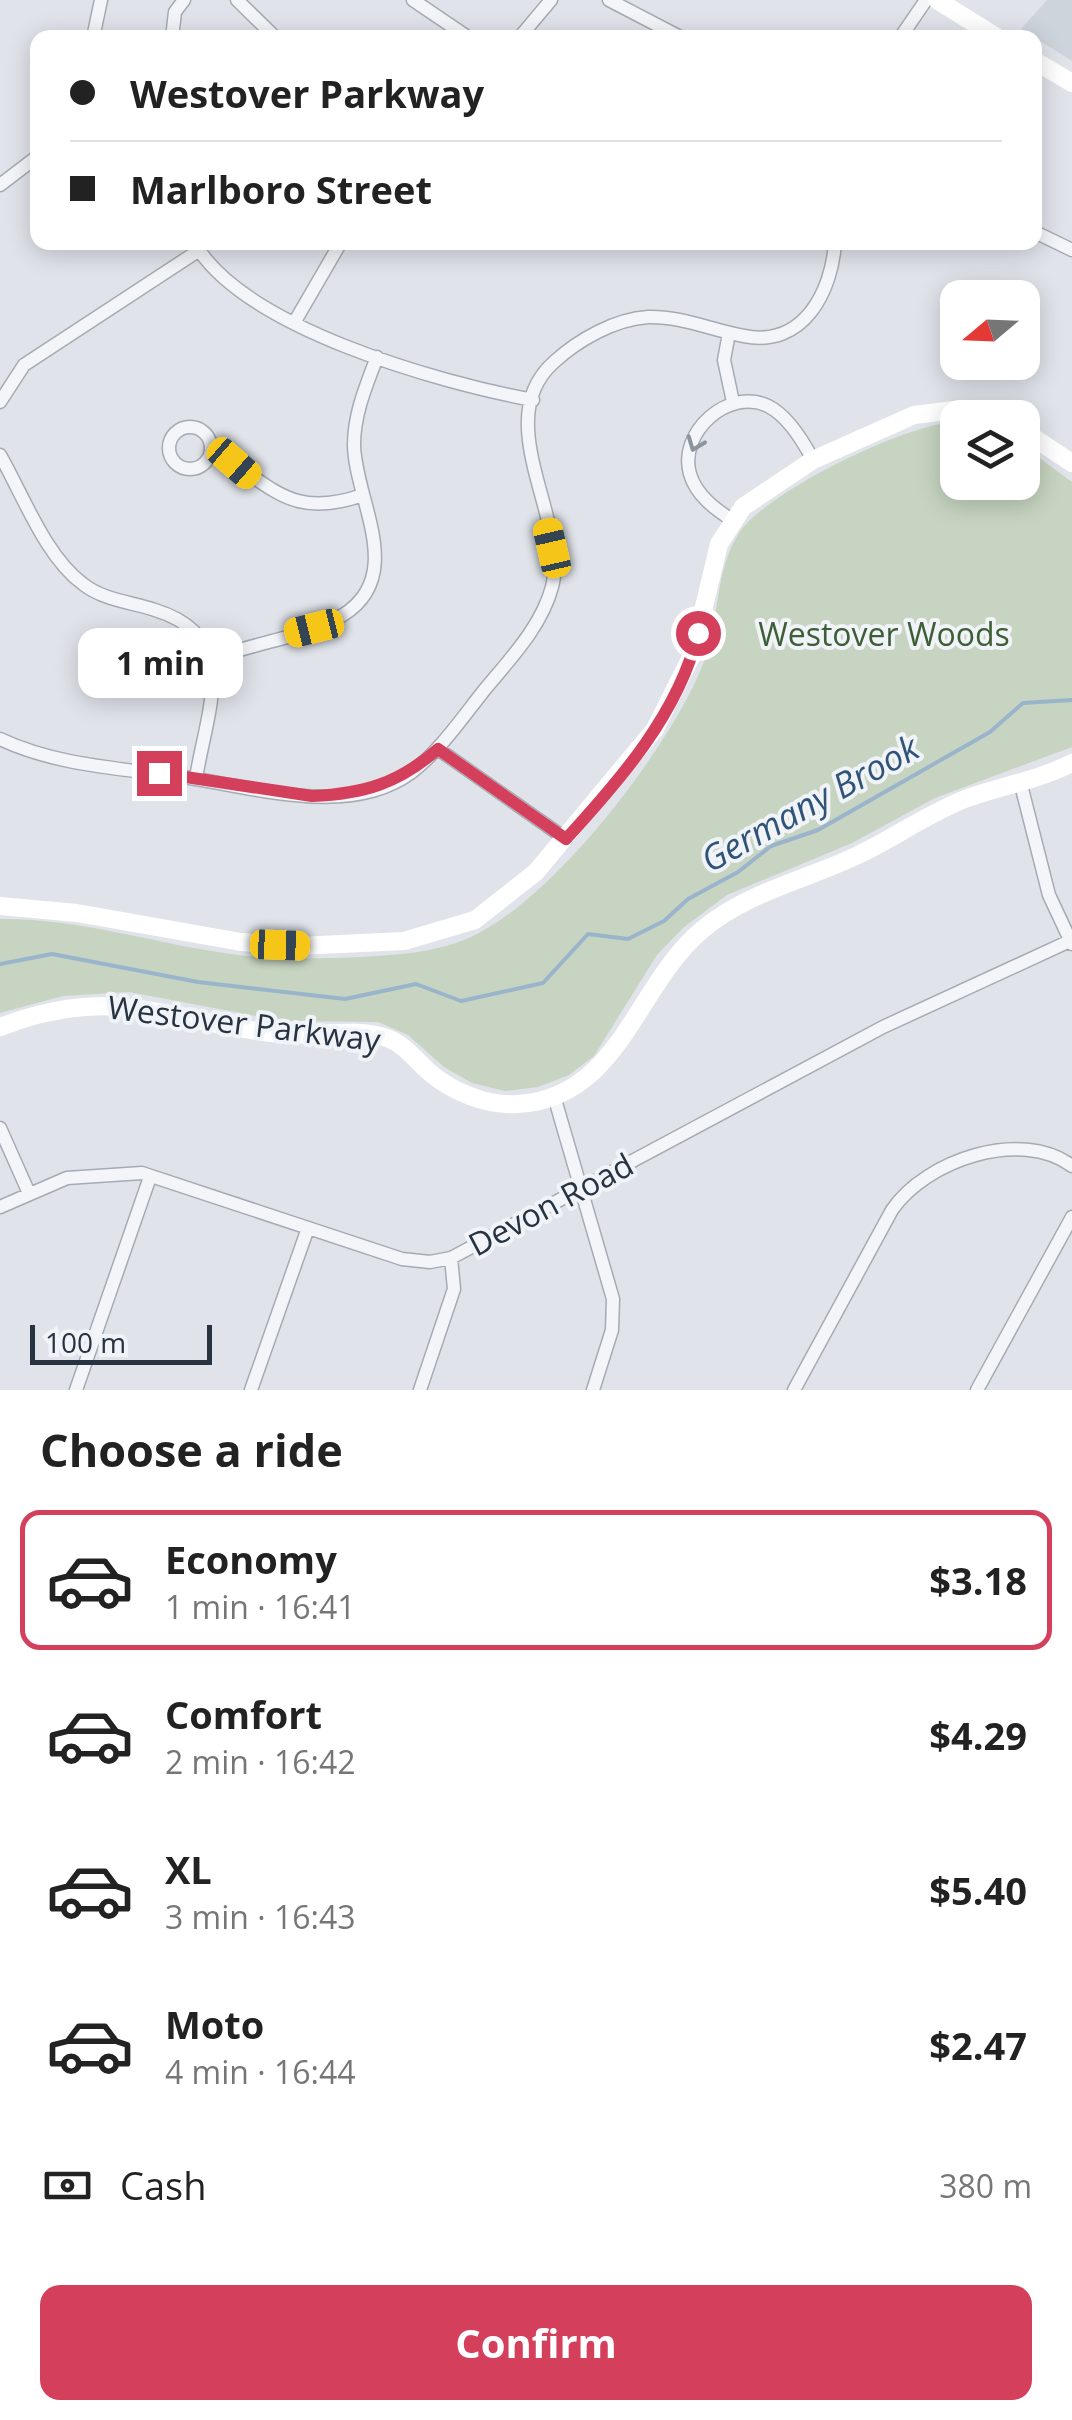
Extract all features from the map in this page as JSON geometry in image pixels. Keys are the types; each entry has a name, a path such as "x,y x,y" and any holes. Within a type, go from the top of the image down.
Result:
{"street":[{"path":"95,30 101,0"},
{"path":"173,30 175,12 184,0"},
{"path":"237,0 268,30"},
{"path":"413,0 456,30"},
{"path":"526,30 551,0"},
{"path":"609,0 667,30"},
{"path":"905,30 926,0"},
{"path":"937,0 985,30"},
{"path":"1042,65 1072,84"},
{"path":"0,185 30,162"},
{"path":"1042,235 1072,250"},
{"path":"0,402 24,365 190,250"},
{"path":"200,250 237,287 294,324 377,357 533,400"},
{"path":"294,324 336,250"},
{"path":"0,738 65,761 312,796 338,795 395,782 438,749 534,627 553,583 552,548 529,444 533,400 555,361 619,323 666,318 765,337 804,320 828,286 834,250"},
{"path":"729,332 724,360 733,402"},
{"path":"213,659 314,628 356,605 374,574 375,542 355,466 354,430 377,357"},
{"path":"732,520 703,496 688,465 691,446 702,426 733,402 756,402 780,414 813,460"},
{"path":"0,906 76,912 241,942 300,946 404,941 448,932 487,914 525,883 566,839 613,785 666,710 693,653 715,554 732,520 751,501 813,460 924,412 940,411"},
{"path":"1040,442 1072,462"},
{"path":"211,450 293,503 324,505 363,495"},
{"path":"0,455 72,574 102,594 185,622 201,637 213,659 196,778"},
{"path":"438,749 566,839"},
{"name":"Westover Parkway","path":"0,1027 65,1009 144,1006 269,1032 376,1036 400,1046 446,1084 479,1099 515,1104 554,1096 585,1081 604,1065 668,964 721,915 858,855 940,810 1072,762"},
{"path":"1020,781 1049,895 1071,941"},
{"name":"Devon Road","path":"0,1207 28,1191 91,1175 150,1177 192,1186 402,1258 430,1262 452,1258 882,1027 1071,941"},
{"path":"554,1096 614,1315 593,1390"},
{"path":"0,1128 28,1191"},
{"path":"794,1390 892,1210 914,1186 980,1154 1034,1150 1055,1154 1072,1166"},
{"path":"76,1390 150,1177"},
{"path":"976,1390 1072,1217"},
{"path":"251,1390 308,1228"},
{"path":"420,1390 454,1289 452,1258"}],"shaded area":[{"path":"1047,0 1072,0 1072,61 1042,42 1042,30 1021,29"}],"green space":[{"name":"Westover Woods","path":"940,424 940,500 1040,500 1040,458 1072,482 1072,747 935,798 852,843 727,895 683,928 657,955 594,1056 569,1075 538,1087 505,1091 472,1083 444,1067 408,1035 378,1022 282,1021 129,992 63,996 0,1013 0,919 57,922 224,953 292,958 426,951 464,940 497,922 533,895 569,860 636,779 664,738 703,664 725,564 739,533 754,516 807,480 874,446"}],"waterway":[{"name":"Germany Brook","path":"0,964 52,954 198,982 345,999 416,984 461,1001 543,983 588,934 628,939 664,921 688,899 738,872 771,846 818,830 990,732 1023,703 1072,700"}],"route":[{"path":"159,773 312,796 338,795 395,782 438,749 566,839 656,729 693,653 698,633"}]}
